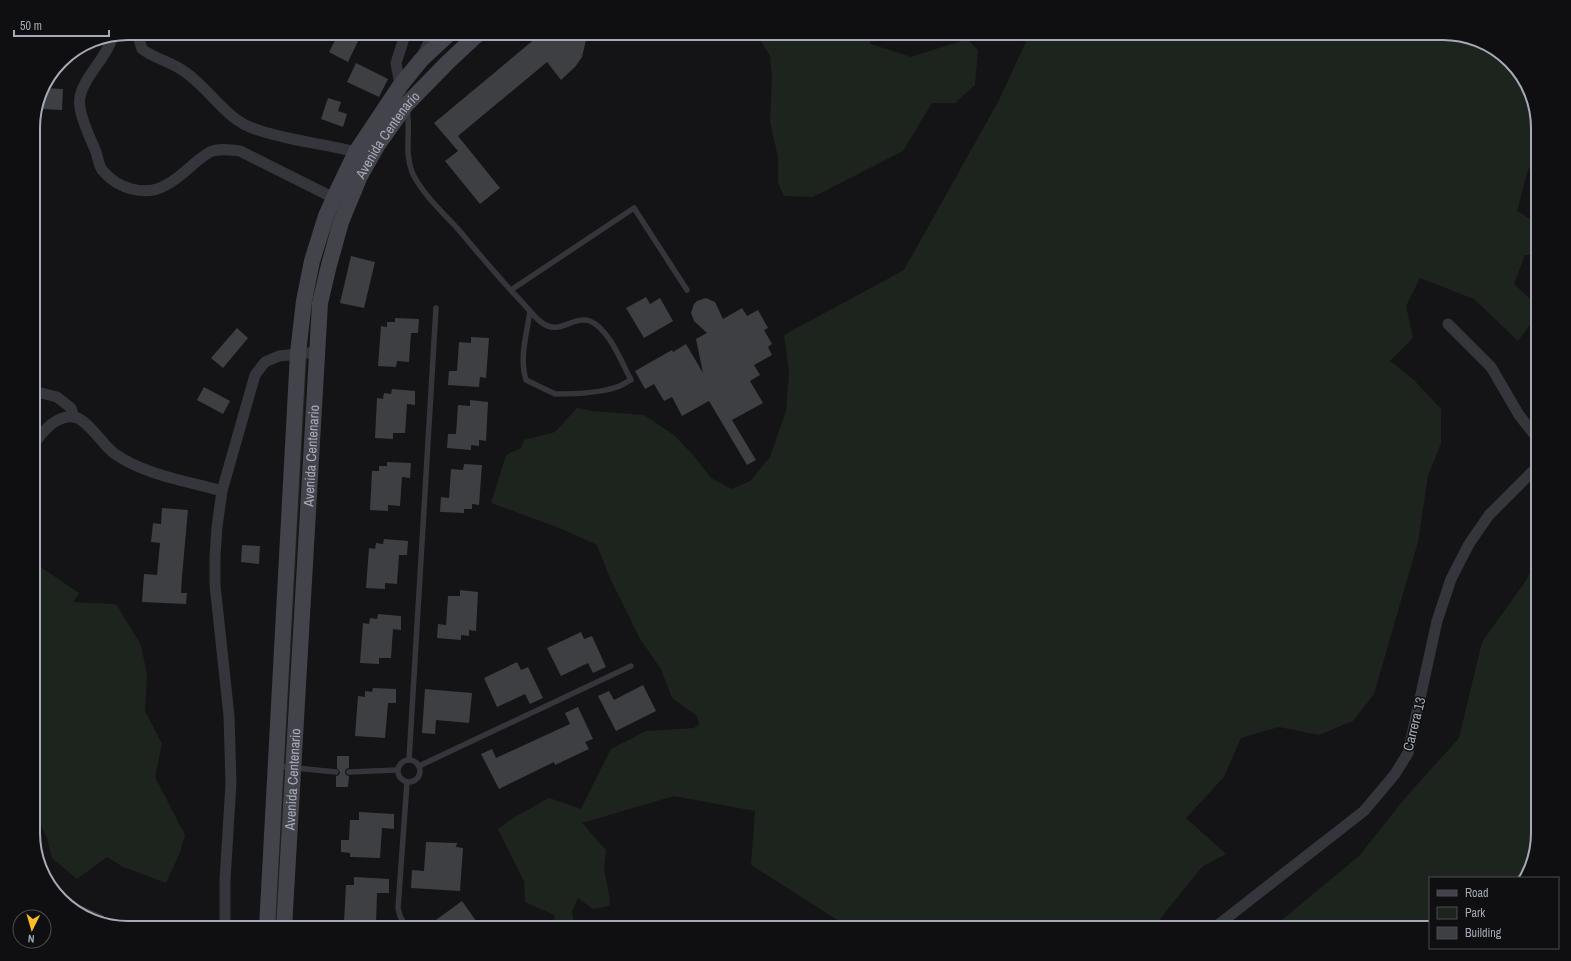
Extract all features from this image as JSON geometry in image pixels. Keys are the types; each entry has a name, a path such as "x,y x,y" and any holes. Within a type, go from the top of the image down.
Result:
{"main road":[{"path":"267,921 298,353 304,300 312,261 326,216 356,152 376,119 400,86 421,60 442,40"},
{"name":"Avenida Centenario","path":"284,921 292,767 320,303 341,222 360,176 377,146 406,105 472,40"}],"street":[{"path":"139,40 142,49 185,72 231,116 254,129 284,138 356,152"},
{"path":"403,40 396,63 400,86 406,105"},
{"path":"421,60 430,40"},
{"path":"111,42 82,89 80,98 81,110 102,170 116,182 135,190 152,190 166,185 211,152 225,149 240,151 334,198"},
{"path":"1448,324 1491,367 1519,415 1531,430"},
{"path":"225,921 225,880 231,783 229,716 215,585 217,527 222,491 255,375 265,362 279,356 318,352"},
{"path":"40,393 57,397 71,408 74,417"},
{"path":"40,436 46,428 58,420 74,417 83,421 114,453 137,468 222,491"},
{"name":"Carrera 13","path":"1223,921 1364,811 1395,774 1408,753 1437,621 1452,579 1469,544 1489,515 1531,473"}],"lane":[{"path":"406,105 408,115 407,156 417,183 541,322 550,327 560,327 580,320 590,322 600,328 609,338 631,380 617,387 587,392 560,394 555,394 526,380 523,371 523,362 530,311"},
{"path":"511,290 634,208 687,290"},
{"path":"409,760 436,308"},
{"path":"419,766 631,666"},
{"path":"409,760 415,761 419,766 420,772 418,778 412,782 407,782 401,779 397,770 400,763 409,760"},
{"path":"276,766 336,772"},
{"path":"349,772 397,770"},
{"path":"402,921 398,908 407,782"}],"green space":[{"path":"760,40 870,40 871,44 911,57 964,40 968,40 978,50 975,85 955,103 932,103 903,151 813,197 784,196 778,183 778,157 770,122 772,77 770,56"},
{"path":"1027,40 1443,40 1466,43 1477,47 1497,58 1513,74 1524,94 1528,105 1531,122 1531,166 1526,177 1517,211 1531,220 1531,255 1525,255 1514,284 1531,300 1531,323 1518,341 1474,299 1420,278 1406,306 1413,338 1390,361 1414,380 1441,409 1441,443 1428,476 1418,542 1374,694 1353,721 1319,735 1279,727 1241,738 1224,777 1186,818 1226,854 1202,867 1157,921 839,921 751,865 755,811 674,796 582,823 606,850 604,869 610,900 609,906 593,909 578,898 572,912 574,921 555,921 554,915 525,902 524,881 498,829 513,818 549,798 581,809 611,749 646,731 694,728 699,724 697,716 672,698 661,669 640,639 610,578 597,545 557,527 491,503 506,455 521,448 524,440 555,432 577,408 592,411 644,415 674,435 694,456 711,478 732,489 750,481 770,457 786,411 789,372 784,335 904,270 999,100"},
{"path":"305,358 307,359 276,921 274,921"},
{"path":"40,567 79,593 73,602 116,604 141,645 147,675 145,711 162,744 155,777 185,835 179,855 166,883 123,867 107,857 77,879 52,858 47,838 40,823"},
{"path":"1531,570 1531,833 1528,856 1519,877 1429,877 1429,921 1280,921 1359,856 1405,798 1459,738 1482,642 1525,582"}],"building":[{"path":"335,40 359,40 348,62 329,52"},
{"path":"534,40 586,40 582,57 575,67 561,80 547,62 458,136 500,188 480,204 445,161 458,151 434,123"},
{"path":"356,63 388,79 379,97 347,82"},
{"path":"50,88 63,89 62,110 42,109"},
{"path":"328,98 341,102 338,111 347,114 343,127 321,119"},
{"path":"351,256 375,262 364,308 340,303"},
{"path":"646,297 650,304 660,298 673,321 644,338 626,308"},
{"path":"706,298 715,302 723,319 742,308 747,316 758,310 768,328 764,330 772,344 768,347 772,355 754,365 760,375 750,381 763,403 732,420 756,460 747,465 709,401 682,416 672,397 664,401 654,384 645,389 635,371 672,350 673,352 686,344 703,373 696,339 707,333 694,321 691,313 694,304 697,301"},
{"path":"395,318 419,319 418,333 411,333 409,362 397,361 396,367 378,366 381,326 387,327 387,322 395,322"},
{"path":"237,328 248,338 223,368 211,358"},
{"path":"471,337 489,338 486,378 480,377 479,387 448,385 449,371 457,371 459,342 471,343"},
{"path":"204,387 230,401 223,414 197,400"},
{"path":"392,389 415,391 415,405 407,404 405,433 393,433 393,439 375,438 377,398 383,399 384,393 391,394"},
{"path":"470,400 488,402 486,441 479,440 479,446 471,445 471,450 447,448 448,434 456,434 458,405 470,406"},
{"path":"387,462 411,463 410,478 402,477 400,506 388,505 388,511 370,510 372,471 379,471 379,466 387,466"},
{"path":"464,464 482,465 479,505 472,504 472,509 464,509 464,513 440,512 441,497 449,498 451,469 463,470"},
{"path":"162,508 188,510 181,593 187,593 186,604 142,602 144,574 157,575 160,543 151,542 153,523 161,524"},
{"path":"384,539 408,541 407,555 399,555 397,584 385,583 385,589 366,588 369,548 375,549 376,543 383,544"},
{"path":"242,545 260,546 259,564 241,562"},
{"path":"460,590 478,592 476,631 469,630 469,636 461,635 461,640 437,638 438,624 446,625 448,596 460,596"},
{"path":"378,614 401,616 401,630 393,629 391,658 379,658 379,664 360,663 363,623 369,624 370,618 377,619"},
{"path":"581,632 584,639 592,636 606,667 593,673 588,663 561,676 547,648"},
{"path":"517,662 521,670 528,667 543,698 530,704 525,694 497,707 484,678"},
{"path":"643,685 656,711 616,731 598,696 609,691 614,700"},
{"path":"373,688 396,689 396,703 388,703 385,738 355,736 358,696 365,697 365,691 372,692"},
{"path":"425,689 472,693 469,723 436,720 435,734 422,733"},
{"path":"578,707 593,739 585,742 589,749 555,765 554,762 499,789 481,754 492,749 496,758 570,724 565,713"},
{"path":"337,756 349,756 349,768 346,769 345,772 346,775 349,776 348,787 336,787 336,776 339,775 340,772 337,768"},
{"path":"359,812 394,814 394,829 382,828 380,858 350,857 350,853 341,852 341,840 349,840 350,820 359,820"},
{"path":"426,842 457,843 456,847 463,848 460,891 411,888 412,870 424,871"},
{"path":"354,877 389,879 389,893 377,893 376,921 344,921 346,885 354,885"},
{"path":"462,901 476,921 435,921"}]}
